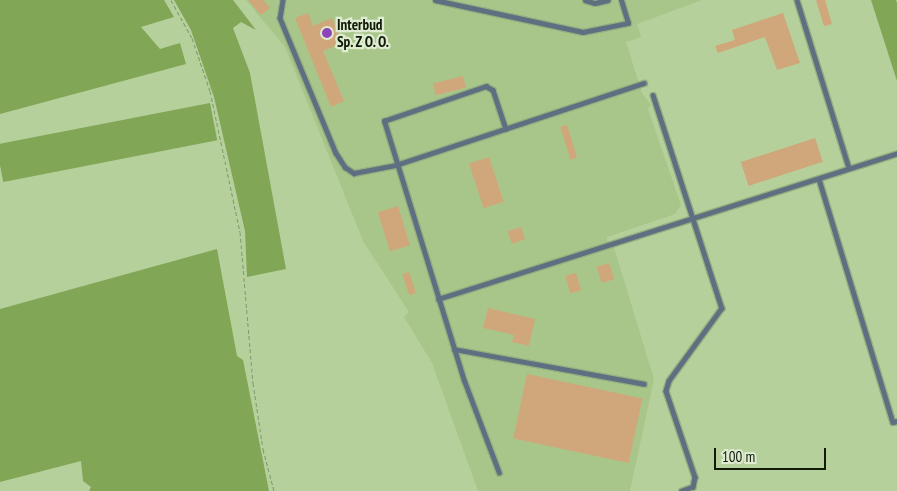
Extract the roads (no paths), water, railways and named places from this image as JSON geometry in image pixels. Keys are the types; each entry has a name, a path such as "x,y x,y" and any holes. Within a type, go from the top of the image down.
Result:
{"lane":[{"path":"283,0 280,18 336,153 345,168 354,173 396,165 644,83"},
{"path":"435,0 583,32 628,23 621,0"},
{"path":"585,0 595,3 608,0"},
{"path":"797,0 849,168"},
{"path":"500,473 454,349 384,121 486,86 493,90 506,129"},
{"path":"654,95 692,219 722,308 669,380 666,391 695,477 693,487 682,491"},
{"path":"438,298 897,153"},
{"path":"819,179 893,422 897,421"},
{"path":"454,349 644,384"}],"place":[{"name":"Interbud Sp. Z O. O.","path":"327,33"}]}
